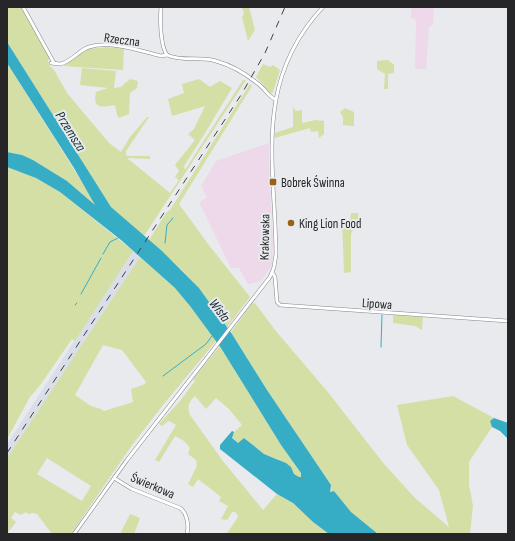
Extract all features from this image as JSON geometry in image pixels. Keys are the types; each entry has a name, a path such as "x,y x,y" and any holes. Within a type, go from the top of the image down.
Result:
{"street":[{"name":"Rzeczna","path":"23,7 52,62 60,64 83,49 90,46 99,45 125,47 162,56 168,55"},
{"path":"161,7 162,36 164,49 168,55 178,58 216,61 253,79 271,98 275,99"},
{"name":"Krakowska","path":"74,534 114,478 272,272 276,254 272,137 275,99 284,67 292,50 309,24 323,7"},
{"name":"Lipowa","path":"272,272 275,277 277,302 280,306 508,321"},
{"name":"Świerkowa","path":"114,478 132,489 180,508 185,514 188,528 187,534"}],"shaded area":[{"path":"411,7 434,7 433,24 429,27 426,69 415,69 416,20 411,18"},
{"path":"269,143 269,175 273,241 272,265 261,281 248,284 239,268 231,268 199,202 207,198 201,186 216,161"},
{"path":"133,251 140,257 7,458 7,444"}],"green space":[{"path":"7,7 21,7 51,59 48,60 49,65 54,70 67,93 109,143 121,152 130,137 147,117 149,117 126,151 126,154 127,156 150,156 150,159 127,158 170,193 179,180 175,177 179,171 175,165 195,140 188,134 194,129 205,106 172,116 168,99 184,93 182,84 199,79 210,87 220,81 232,88 184,166 185,170 243,80 246,80 144,236 111,207 7,42"},
{"path":"242,7 249,7 255,30 248,41 242,17 244,14"},
{"path":"108,47 124,49 123,70 63,66 88,49"},
{"path":"388,60 394,65 394,73 388,74 388,89 384,89 385,74 377,69 377,61"},
{"path":"7,63 95,205 67,181 33,160 22,155 7,152"},
{"path":"263,64 270,67 273,65 280,70 273,92 271,93 268,93 263,84 256,77"},
{"path":"82,68 116,71 114,88 121,87 130,79 138,81 137,88 130,93 129,114 119,118 115,105 103,107 97,105 95,98 96,92 108,88 80,85"},
{"path":"250,84 252,86 179,204 208,244 250,297 227,327 199,288 180,268 149,240 166,213 170,210"},
{"path":"294,107 295,111 302,110 302,123 316,120 324,121 324,134 319,138 318,131 311,132 310,128 275,138 275,133 293,127"},
{"path":"345,108 354,112 354,126 343,125 343,117 340,112"},
{"path":"7,167 36,178 60,192 133,251 75,341 72,339 41,384 30,397 7,439"},
{"path":"351,213 358,213 359,225 355,226 351,234 351,272 344,273 342,221 350,221"},
{"path":"140,257 175,288 216,341 132,445 71,534 52,534 37,514 28,514 26,512 21,515 15,512 11,518 16,522 7,534 7,458","holes":["103,345 122,350 146,382 145,384 131,389 133,402 104,411 91,406 75,395","47,458 91,486 82,501 37,474"]},
{"path":"255,303 275,330 327,391 384,464 415,498 449,527 439,490 407,445 397,405 453,396 494,418 490,421 492,427 469,462 469,485 473,506 470,534 378,534 351,512 334,491 330,492 331,485 267,390 231,332 252,304"},
{"path":"393,315 423,317 422,330 415,326 393,323"},
{"path":"220,346 281,445 301,473 301,477 294,474 291,467 280,460 264,454 244,438 238,443 232,438 234,432 242,425 229,409 216,398 206,409 195,396 189,405 190,415 223,461 263,510 277,494 293,503 313,522 329,534 225,534 238,517 237,514 232,512 228,519 221,519 228,506 219,501 221,497 198,479 193,487 188,484 197,466 196,460 188,454 190,448 184,441 175,436 159,462 155,460 176,425 169,421 162,426 159,424 180,401 195,381 193,379"},
{"path":"130,514 140,518 134,534 120,534"}],"water":[{"path":"7,42 111,207 162,251 199,288 232,334 267,390 331,485 330,492 334,491 351,512 378,534 329,534 313,522 293,503 277,494 220,449 220,445 232,431 234,432 232,438 238,443 244,438 264,454 286,463 291,467 294,474 301,477 301,473 281,445 221,348 175,288 121,240 60,192 36,178 7,167 7,152 22,155 67,181 95,205 74,168 7,63"},
{"path":"494,418 508,423 508,439 500,431 492,427 490,421"}],"waterway":[{"path":"165,243 167,225 173,218"},
{"path":"103,254 110,242 118,238"},
{"path":"81,294 101,258"},
{"path":"381,347 382,315"},
{"path":"163,376 206,344 212,336"}],"railway":[{"path":"7,453 241,95 265,53 285,7"}],"place":[{"name":"Bobrek Świnna","path":"273,182"},
{"name":"King Lion Food","path":"291,223"}],"water label":[{"name":"Przemsza","path":"71,131"},
{"name":"Wisła","path":"220,310"}]}
